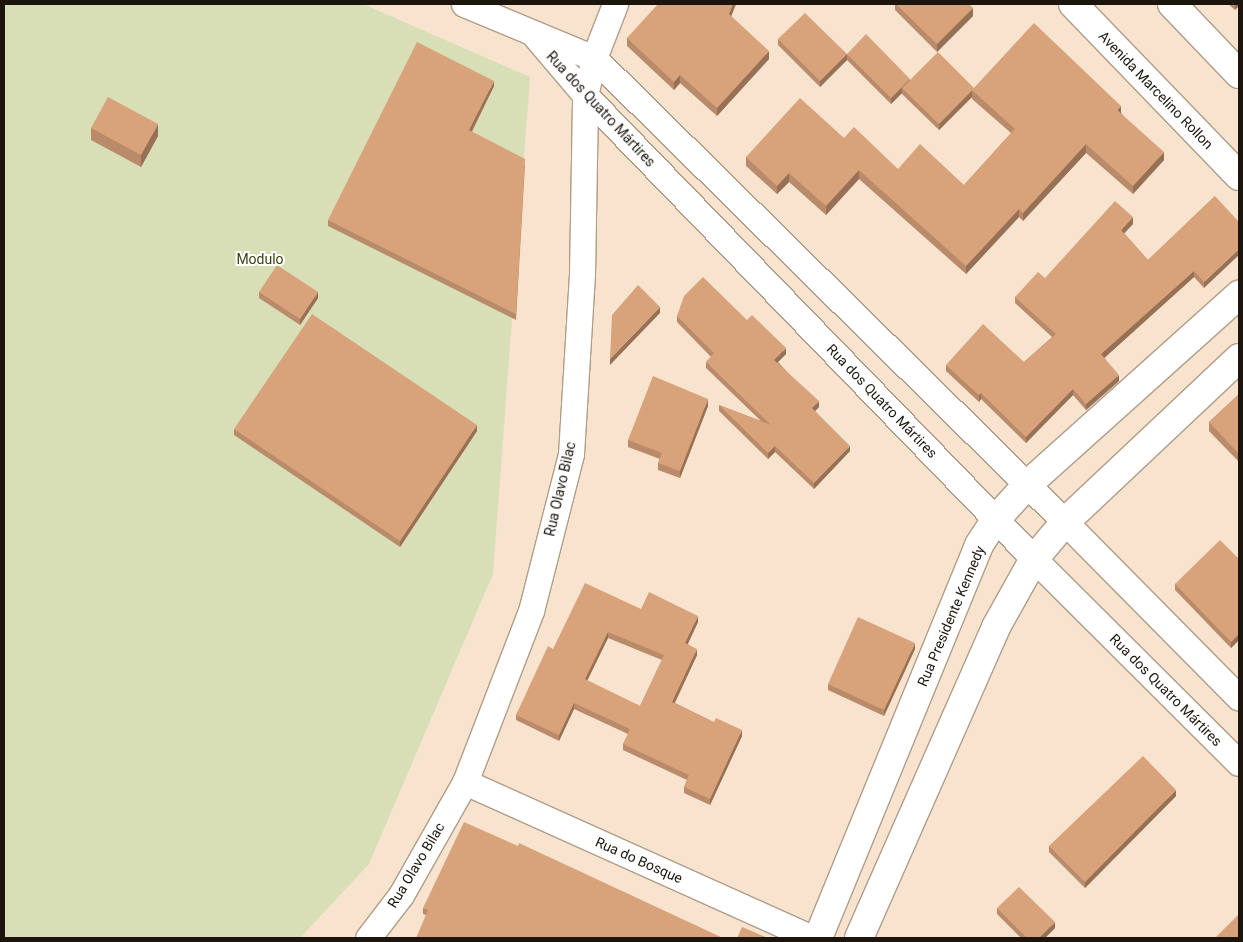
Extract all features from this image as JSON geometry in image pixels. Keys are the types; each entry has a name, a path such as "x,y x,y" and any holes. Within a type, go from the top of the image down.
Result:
{"street":[{"name":"Rua dos Quatro Mártires","path":"464,4 594,58 1028,485 1239,698"},
{"name":"Rua Olavo Bilac","path":"368,938 401,895 465,782 531,611 570,454 582,274 585,95 594,58 615,4"},
{"name":"Avenida Marcelino Rollon","path":"1073,4 1239,176"},
{"path":"1172,4 1239,74"},
{"name":"Rua dos Quatro Mártires","path":"531,33 585,95 1034,559 1239,763"},
{"name":"Rua Presidente Kennedy","path":"818,938 979,545 996,519 1028,485 1239,295"},
{"path":"838,355 866,326"},
{"path":"859,938 996,627 1034,559 1065,522 1239,358"},
{"name":"Rua do Bosque","path":"465,782 812,938"}],"green space":[{"name":"Modulo","path":"4,4 363,4 530,77 493,574 369,864 300,938 4,938"}],"building":[{"path":"658,4 733,4 729,14 769,51 717,108 680,75 674,82 627,38"},
{"path":"896,4 969,4 973,8 937,44"},
{"path":"805,13 847,54 820,81 778,39"},
{"path":"1034,23 1121,106 1117,110 1164,152 1133,186 1086,144 1023,213 1019,209 966,266 859,170 826,206 789,173 777,186 746,157 800,98 844,138 854,127 898,169 920,144 964,185 1015,129 972,90"},
{"path":"866,34 910,79 891,98 847,54"},
{"path":"417,42 494,81 469,130 525,159 516,314 328,220"},
{"path":"938,52 974,88 939,124 902,88"},
{"path":"108,97 158,124 141,155 91,128"},
{"path":"1215,196 1239,222 1239,249 1204,282 1194,271 1101,354 1119,375 1086,404 1073,389 1026,437 981,393 979,395 946,365 983,324 1024,362 1056,334 1015,297 1038,272 1045,278 1115,201 1133,217 1121,230 1148,260"},
{"path":"277,265 318,292 300,319 259,292"},
{"path":"703,277 747,320 752,315 786,348 774,360 819,401 812,408 850,446 814,483 775,446 768,453 719,405 771,425 706,362 714,353 677,316 684,296"},
{"path":"638,285 660,307 610,359 612,315"},
{"path":"312,314 477,425 400,541 234,429"},
{"path":"653,376 708,399 680,471 658,463 662,453 628,440"},
{"path":"1239,394 1239,454 1209,422"},
{"path":"1220,540 1239,559 1239,636 1231,642 1175,584"},
{"path":"585,583 641,609 649,592 698,616 685,643 697,649 672,702 714,722 716,718 742,730 710,799 684,787 689,775 623,744 630,729 574,703 559,735 516,715 548,646 553,649","holes":["608,632 664,655 640,706 585,679"]},
{"path":"858,617 915,643 884,710 828,684"},
{"path":"1143,756 1176,790 1085,882 1049,846"},
{"path":"464,822 518,846 519,843 723,938 416,938 428,910 423,908"},
{"path":"1019,887 1055,922 1039,938 1027,938 997,908"},
{"path":"1239,914 1239,938 1215,938"},
{"path":"742,927 768,938 737,938"}]}
